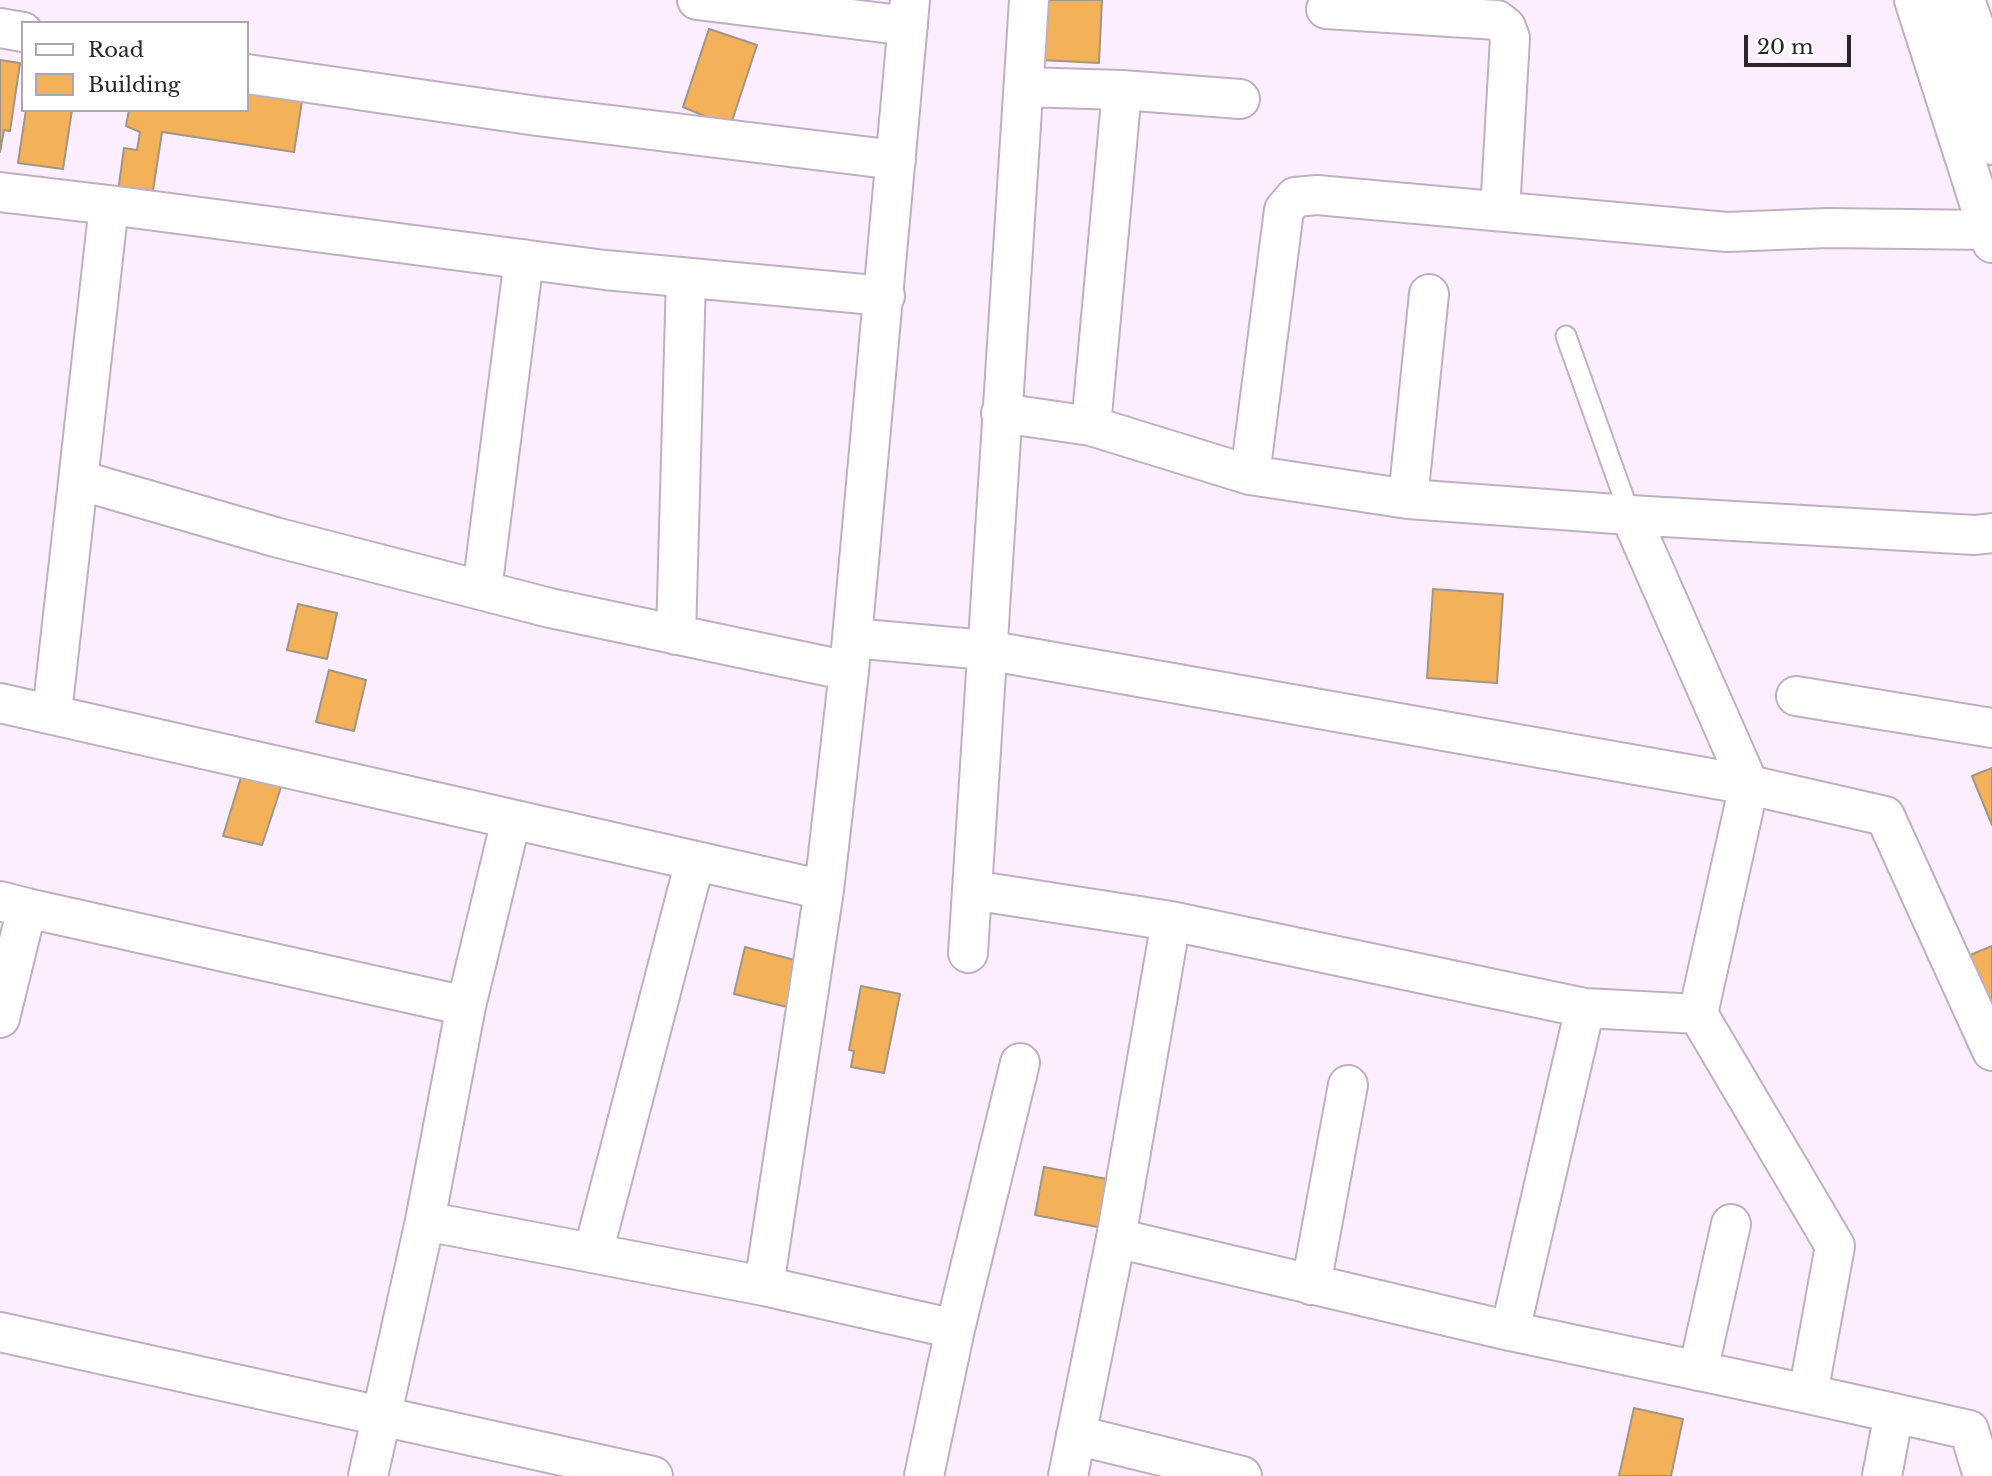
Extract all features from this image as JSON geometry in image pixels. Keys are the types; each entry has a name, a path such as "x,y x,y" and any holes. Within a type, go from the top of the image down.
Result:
{"main road":[{"path":"697,0 909,13 885,296 824,890 765,1286"},
{"path":"968,953 1029,0"},
{"path":"1250,475 1284,210 1294,197 1317,195 1727,232 1827,228 1990,237 1914,0"},
{"path":"1946,0 1992,145"},
{"path":"1965,0 1992,75"},
{"path":"1326,9 1497,20 1506,27 1510,38 1500,211"},
{"path":"0,28 21,33"},
{"path":"248,74 537,116 896,160"},
{"path":"1024,87 1122,90 1240,99"},
{"path":"1091,426 1122,90"},
{"path":"0,192 524,259 686,278 885,296"},
{"path":"52,713 109,205"},
{"path":"482,590 524,259"},
{"path":"676,635 686,278"},
{"path":"1408,499 1429,294"},
{"path":"1001,413 1091,426 1250,475 1408,499 1630,515 1975,535 1992,533"},
{"path":"79,480 275,537 482,590 676,635 850,655 986,650 1749,785 1885,816 1992,1051"},
{"path":"1630,515 1749,785 1698,1014 1835,1246 1808,1394"},
{"path":"1796,696 1992,728"},
{"path":"0,703 824,890"},
{"path":"368,1476 425,1221 466,1006 511,820"},
{"path":"593,1253 695,861"},
{"path":"972,890 1171,920 1585,1009 1698,1014"},
{"path":"0,1018 14,905 466,1006"},
{"path":"1068,1476 1116,1238 1171,920"},
{"path":"1510,1331 1585,1009"},
{"path":"924,1476 955,1329 1020,1063"},
{"path":"1311,1285 1348,1086"},
{"path":"425,1221 765,1286 955,1329"},
{"path":"1698,1371 1731,1224"},
{"path":"1116,1238 1510,1331 1969,1430 1983,1476"},
{"path":"0,1332 382,1415 557,1465 653,1476"},
{"path":"1882,1476 1894,1413"},
{"path":"1076,1436 1242,1476"}],"lane":[{"path":"1566,336 1630,515"}],"building":[{"path":"1044,0 1102,0 1099,63 1041,60"},
{"path":"709,29 757,45 730,127 683,107"},
{"path":"0,60 20,63 10,131 4,130 0,152"},
{"path":"248,92 302,101 294,152 162,132 152,197 118,192 124,148 137,150 140,132 126,126 129,112 248,112"},
{"path":"26,112 72,112 63,169 18,163"},
{"path":"1433,589 1503,594 1497,683 1427,678"},
{"path":"298,604 337,613 327,659 287,650"},
{"path":"329,670 366,680 354,731 316,722"},
{"path":"1992,768 1992,825 1972,776"},
{"path":"242,774 282,784 262,845 223,836"},
{"path":"1992,946 1992,1012 1968,956"},
{"path":"745,947 802,962 791,1008 734,994"},
{"path":"861,986 900,994 884,1073 851,1067 854,1051 849,1050"},
{"path":"1044,1167 1112,1180 1103,1228 1035,1215"},
{"path":"1634,1408 1683,1419 1671,1476 1619,1476"}]}
